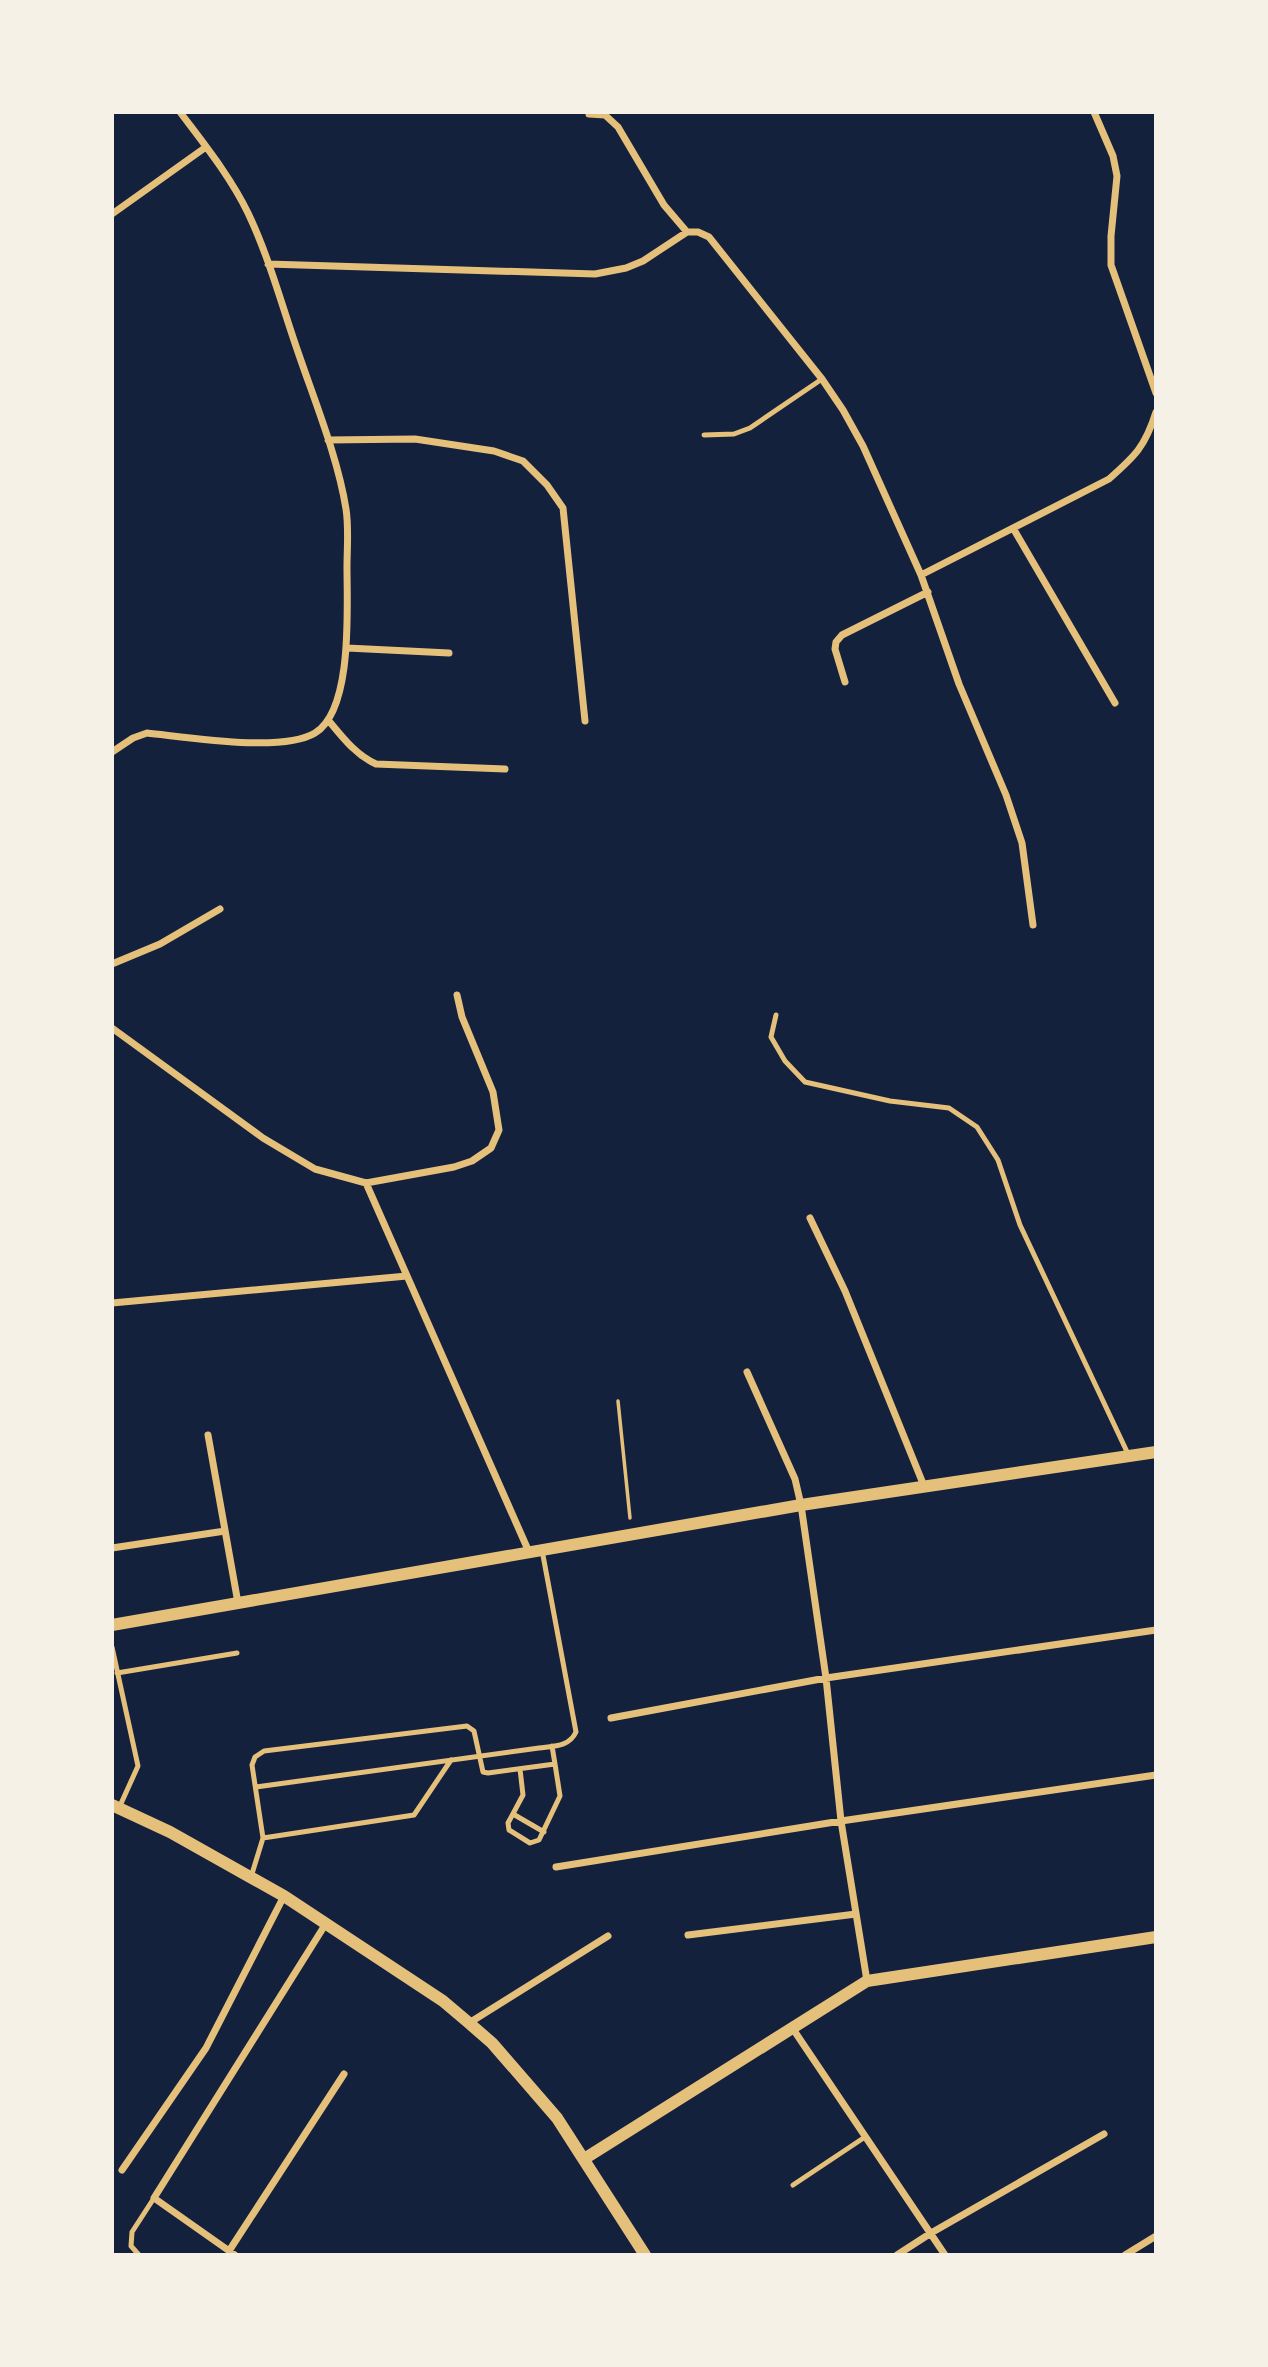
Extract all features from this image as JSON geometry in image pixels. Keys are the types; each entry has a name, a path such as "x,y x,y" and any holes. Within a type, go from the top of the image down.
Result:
{"street":[{"path":"112,752 133,738 147,733 262,743 291,741 314,734 329,721 337,698 347,648 346,511 328,440 268,264 248,214 226,175 180,112"},
{"path":"1094,112 1113,156 1117,176 1111,265 1156,393"},
{"path":"589,114 605,116 618,127 664,205 687,232"},
{"path":"112,214 206,147"},
{"path":"268,264 595,274 626,268 643,261 687,232 698,232 709,237 821,379 843,410 863,446 928,592 959,684 1006,795 1022,843 1033,925"},
{"path":"921,575 1109,479 1132,458 1149,436 1156,412"},
{"path":"328,440 415,439 494,450 523,461 547,485 563,508 585,721"},
{"path":"1013,528 1115,703"},
{"path":"845,682 835,649 836,642 842,635 928,592"},
{"path":"347,648 449,653"},
{"path":"329,721 353,749 376,764 505,769"},
{"path":"112,964 160,944 220,909"},
{"path":"112,1028 263,1138 314,1169 366,1183 454,1167 472,1161 491,1148 499,1130 492,1092 462,1017 457,995"},
{"path":"366,1183 529,1552"},
{"path":"810,1218 855,1315 924,1486"},
{"path":"112,1303 407,1276"},
{"path":"747,1372 796,1479 826,1678 841,1821 867,1981"},
{"path":"208,1435 238,1603"},
{"path":"112,1625 801,1505 1156,1452"},
{"path":"112,1548 225,1531"},
{"path":"611,1718 826,1678 1156,1630"},
{"path":"556,1867 841,1821 1156,1775"},
{"path":"116,1807 170,1832 284,1896 443,2001 470,2023 492,2043 557,2118 645,2255"},
{"path":"122,2170 206,2048 284,1896"},
{"path":"688,1935 856,1914"},
{"path":"325,1924 154,2198 232,2253 344,2074"},
{"path":"470,2023 608,1936"},
{"path":"584,2159 867,1981 1156,1937"},
{"path":"793,2029 945,2255"},
{"path":"897,2255 1104,2134"},
{"path":"1125,2255 1156,2236"}],"lane":[{"path":"704,435 734,434 750,428 821,379"},
{"path":"776,1015 771,1037 785,1061 805,1082 890,1101 949,1108 977,1127 998,1160 1020,1225 1129,1456"},
{"path":"256,1787 552,1746 572,1740 576,1732 542,1550"},
{"path":"112,1647 138,1766 116,1807"},
{"path":"117,1673 237,1653"},
{"path":"251,1877 263,1838 252,1765 256,1757 264,1751 467,1726 474,1731 483,1772 555,1763"},
{"path":"520,1769 523,1795 508,1823 509,1830 530,1843 539,1840 560,1796 552,1746"},
{"path":"263,1838 414,1815 451,1760"},
{"path":"513,1814 544,1832"},
{"path":"793,2185 865,2137"},
{"path":"139,2255 131,2246 132,2232 154,2198"}],"path":[{"path":"618,1401 632,1534"}]}
